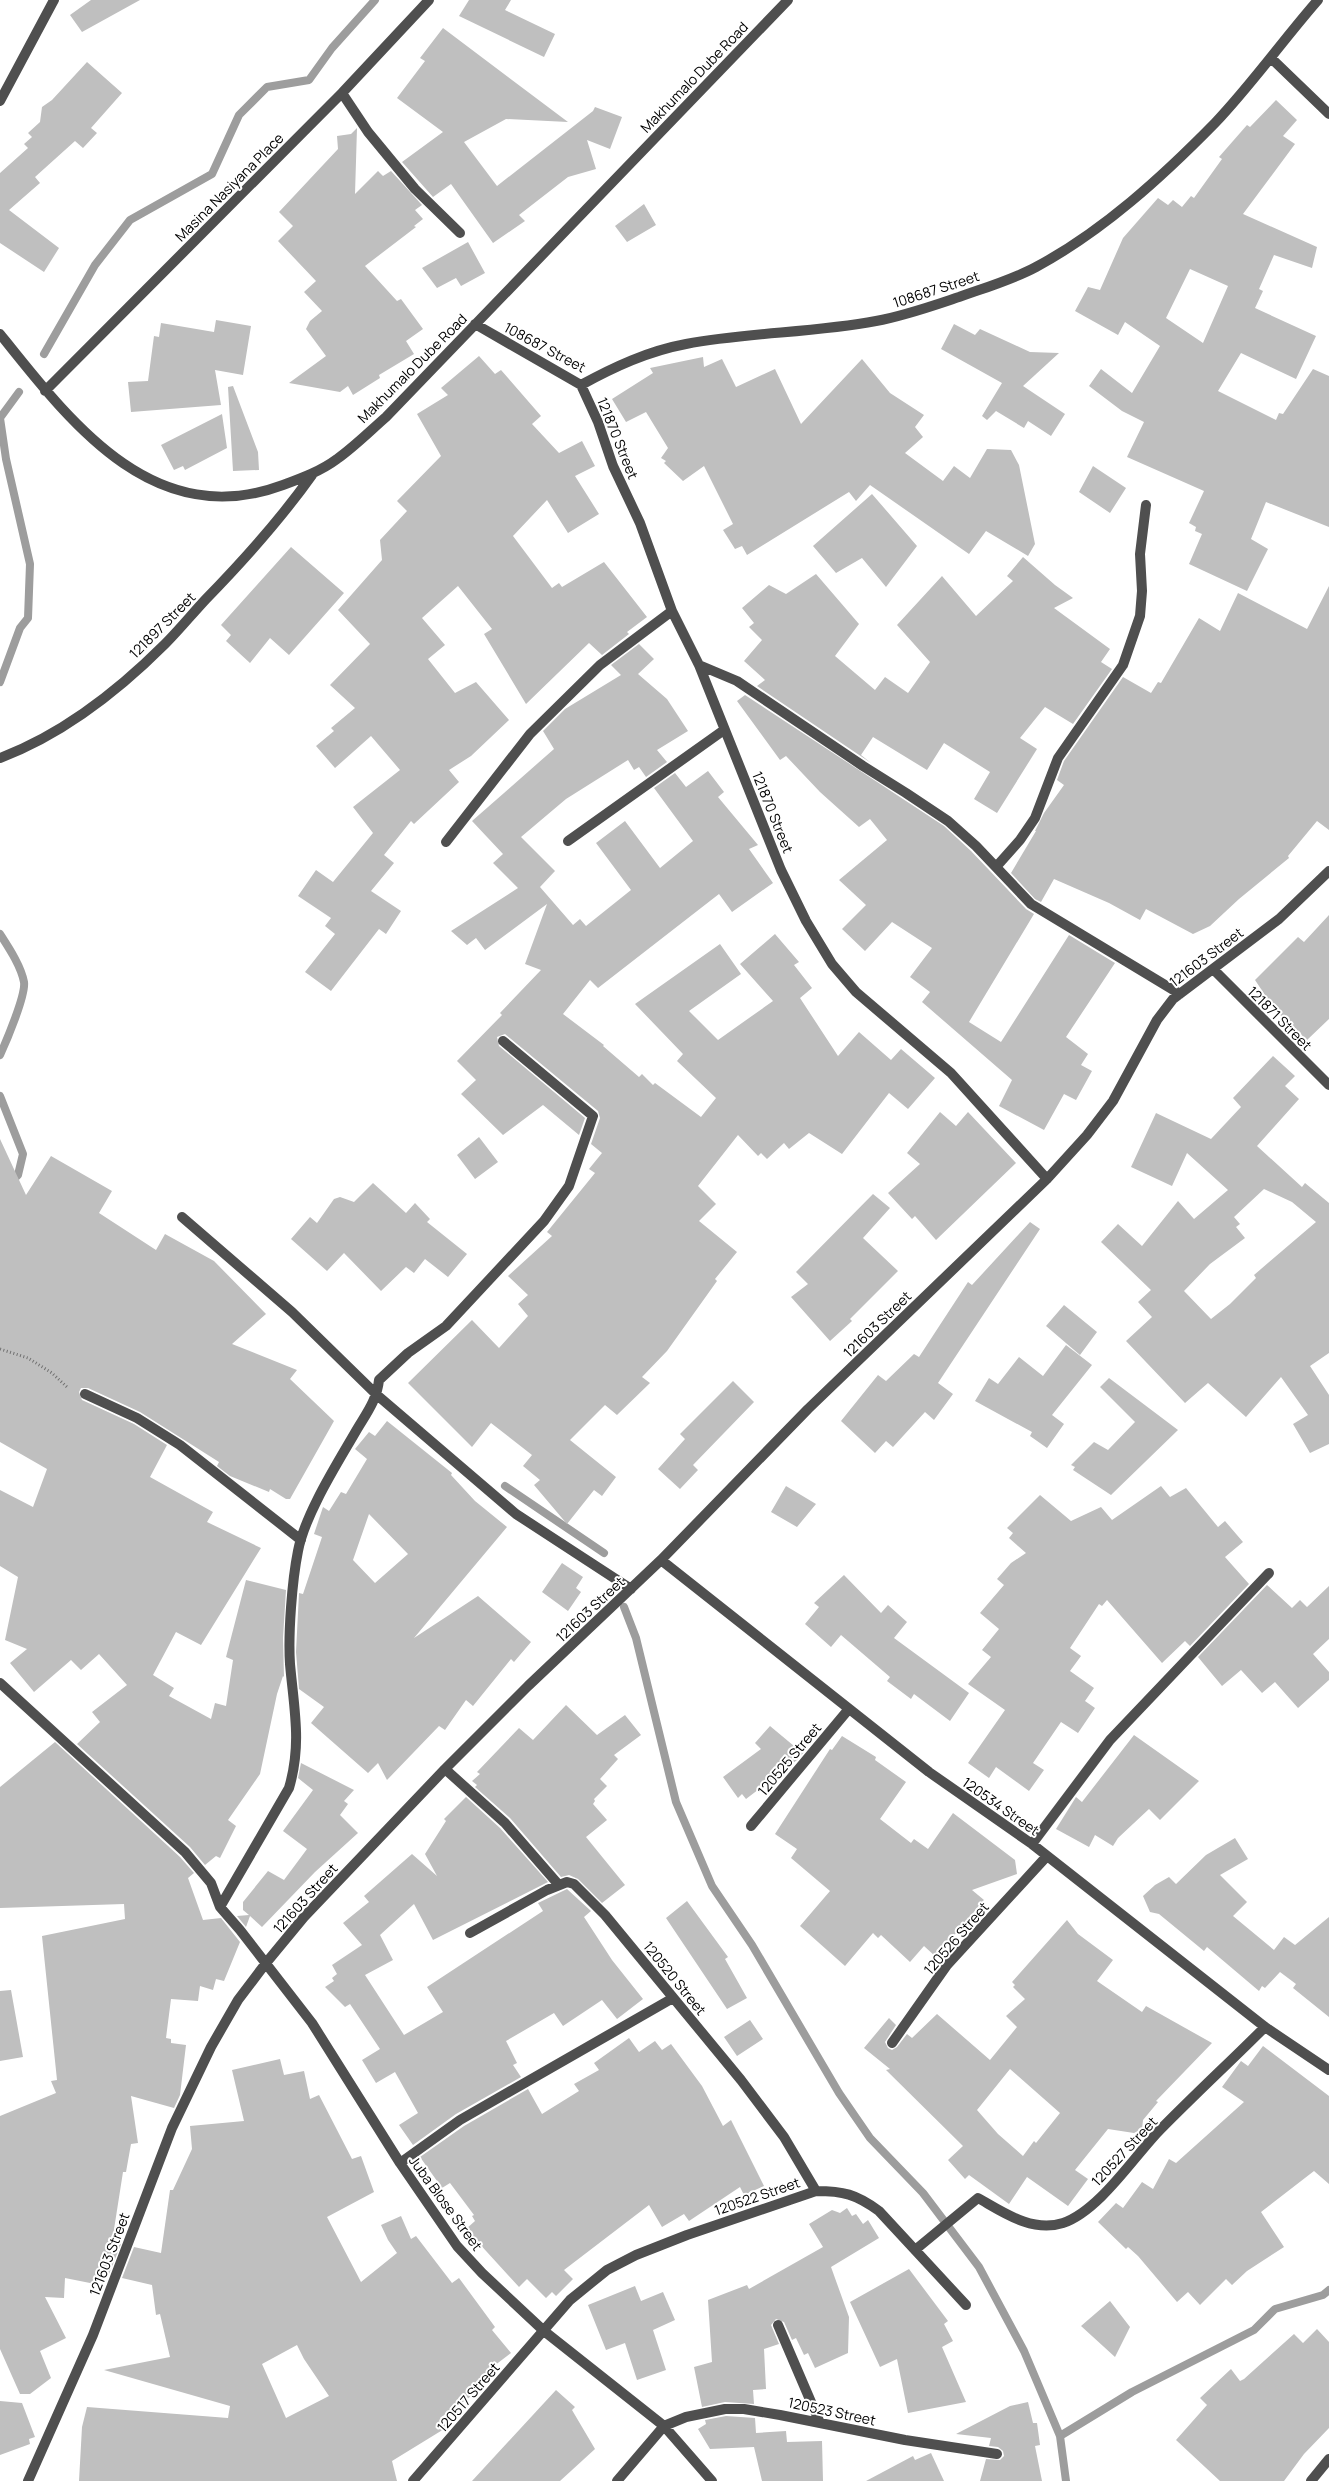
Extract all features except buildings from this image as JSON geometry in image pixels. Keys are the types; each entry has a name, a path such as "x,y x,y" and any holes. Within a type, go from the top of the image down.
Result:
{"street":[{"path":"0,101 54,0"},
{"name":"Masina Nasiyana Place","path":"45,390 342,93 429,0"},
{"name":"Makhumalo Dube Road","path":"0,334 77,426 132,470 179,492 235,496 265,492 312,475 337,460 386,417 788,0"},
{"name":"108687 Street","path":"475,324 581,384 642,356 685,344 739,337 827,330 879,321 923,309 1035,268 1099,227 1137,196 1215,123 1318,0"},
{"path":"1271,58 1329,114"},
{"path":"342,93 368,132 415,189 460,233"},
{"name":"121870 Street","path":"581,384 640,523 672,611 699,664 781,870 806,921 832,964 856,992 951,1074 1047,1179"},
{"name":"121897 Street","path":"0,758 17,751 68,722 111,692 164,645 270,530 312,475"},
{"path":"996,867 1020,840 1035,818 1058,758 1075,731 1123,665 1140,616 1142,591 1140,554 1146,505"},
{"path":"446,842 530,734 600,665 672,611"},
{"path":"699,664 737,681 948,821 976,846 1031,904 1180,994"},
{"path":"568,841 724,730"},
{"name":"121603 Street","path":"28,2481 93,2335 172,2128 211,2047 238,2000 266,1963 304,1917 445,1769 661,1560 808,1409 1047,1179 1087,1135 1113,1101 1158,1020 1173,999 1280,919 1329,871"},
{"name":"121871 Street","path":"1213,969 1329,1085"},
{"path":"220,1907 289,1788 295,1768 297,1726 290,1663 293,1593 301,1540 307,1524 333,1472 377,1395 378,1380 408,1354 446,1326 544,1221 569,1186 593,1116 503,1041"},
{"path":"182,1217 292,1312 377,1395 516,1514 631,1589"},
{"path":"85,1394 137,1418 180,1446 301,1540"},
{"name":"120534 Street","path":"661,1560 848,1710 929,1772 1032,1844 1265,2028 1329,2070"},
{"path":"1032,1844 1110,1740 1269,1573"},
{"name":"Juba Blose Street","path":"0,1682 184,1852 211,1883 220,1907 312,2023 400,2163 457,2246 482,2273 544,2330 664,2426 712,2481"},
{"name":"120525 Street","path":"751,1826 848,1710"},
{"path":"445,1769 511,1829 558,1884 470,1933"},
{"name":"120526 Street","path":"892,2042 947,1965 1047,1856"},
{"name":"120520 Street","path":"558,1884 567,1882 574,1884 584,1891 741,2080 779,2130 816,2191"},
{"path":"400,2163 460,2120 673,1998"},
{"name":"120527 Street","path":"915,2250 978,2198 1024,2222 1042,2225 1063,2223 1082,2211 1108,2191 1156,2135 1265,2028"},
{"name":"120522 Street","path":"544,2330 570,2300 607,2270 636,2255 687,2235 816,2191 837,2190 865,2201 879,2211 966,2306"},
{"path":"778,2325 820,2423"},
{"name":"120517 Street","path":"413,2481 544,2330"},
{"name":"120523 Street","path":"664,2426 686,2417 724,2409 744,2409 905,2440 996,2454"},
{"path":"617,2481 664,2426"},
{"path":"1310,2481 1329,2459"}],"path":[{"path":"0,1348 28,1358 52,1373 66,1386 85,1394"}],"waterway":[{"path":"44,354 95,265 130,220 212,174 239,115 267,87 309,80 332,48 375,0"},
{"path":"0,682 20,628 28,618 30,564 6,459 0,418 19,392"},
{"path":"0,934 11,951 24,982 19,1007 0,1055"},
{"path":"0,1096 23,1154 18,1175 0,1194"},
{"path":"505,1486 604,1553"},
{"path":"624,1607 636,1638 676,1802 712,1886 752,1945 839,2093 870,2138 923,2193 979,2267 1024,2351 1060,2436 1066,2481"},
{"path":"1060,2436 1132,2392 1254,2330 1275,2309 1323,2295 1329,2290"}]}
